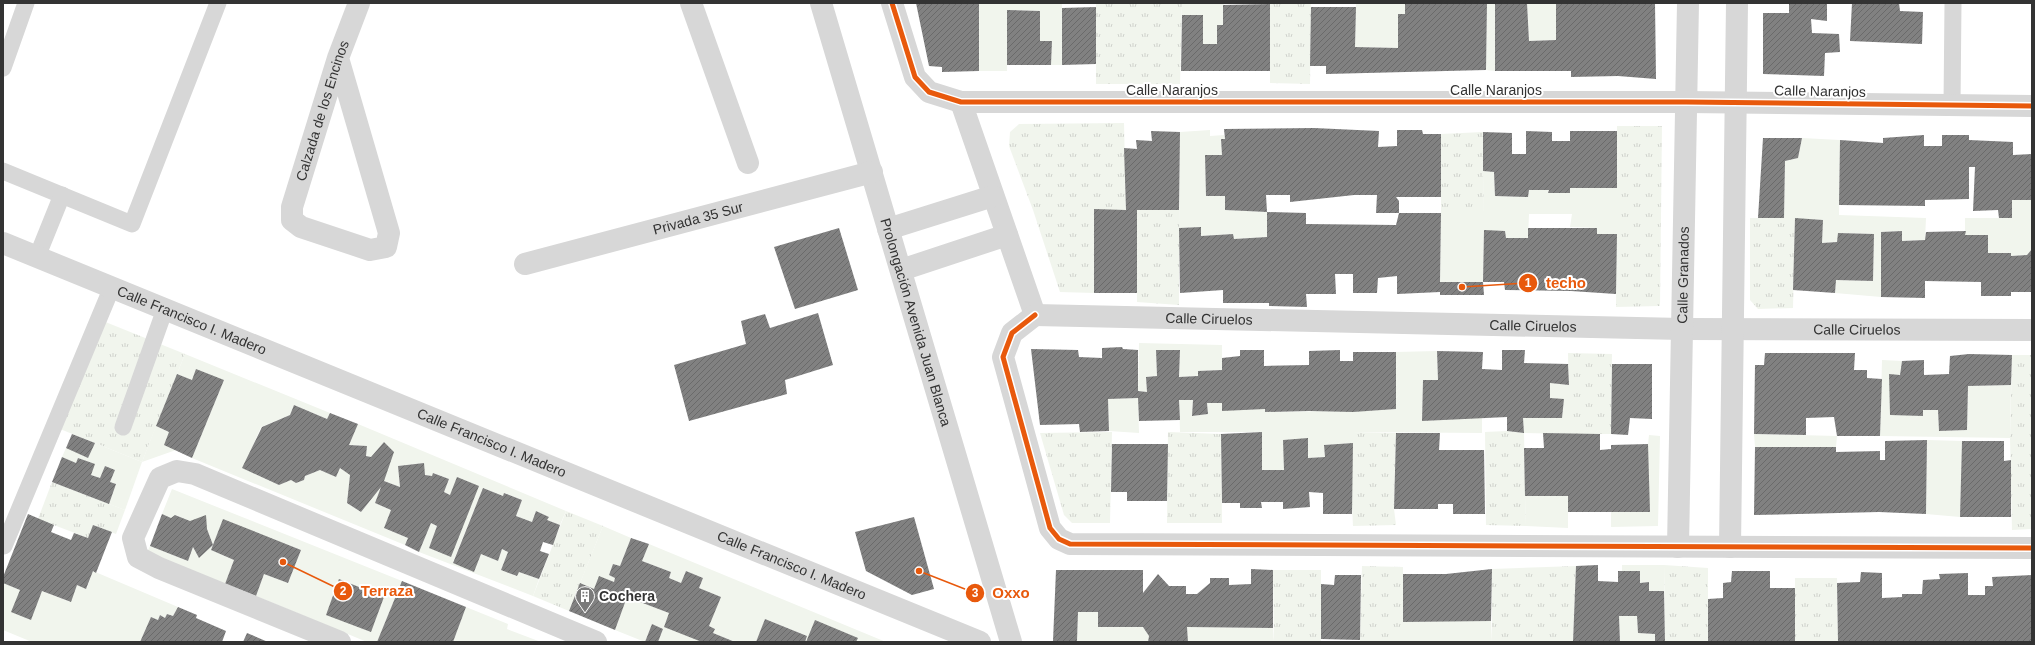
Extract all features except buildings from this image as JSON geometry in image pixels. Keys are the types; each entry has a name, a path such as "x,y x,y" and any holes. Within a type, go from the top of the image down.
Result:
{"street":[{"name":"Calzada de los Encinos","path":"338,58 389,233 386,247 370,250 301,226 292,220 292,207 338,58 359,3"},
{"path":"690,3 748,163"},
{"name":"Prolongación Avenida Juan Blanca","path":"821,3 1011,642"},
{"name":"Calle Naranjos","path":"892,3 915,77 929,92 960,102 1736,102 2032,106"},
{"name":"Calle Granados","path":"1678,547 1688,3"},
{"path":"1730,547 1737,3"},
{"path":"960,102 1035,314 1012,333 1003,357 1050,528 1059,539 1070,544 2032,548"},
{"name":"Privada 35 Sur","path":"525,264 872,172"},
{"path":"888,229 993,196"},
{"path":"901,270 1007,235"},
{"name":"Calle Francisco I. Madero","path":"3,243 980,642"},
{"name":"Calle Ciruelos","path":"1035,314 1682,329 2032,330"},
{"path":"340,642 159,568 138,557 133,538 160,478 177,471 195,474 596,642"}],"lane":[{"path":"3,68 26,3"},
{"path":"3,171 132,224 218,3"},
{"path":"1952,105 1954,3"},
{"path":"37,257 62,195"},
{"path":"4,546 112,287"},
{"path":"124,427 165,309"}],"green space":[{"path":"979,3 1062,3 1062,65 1051,65 1052,41 1040,41 1040,11 1007,10 1007,71 979,71"},
{"path":"1096,3 1182,3 1180,84 1096,84"},
{"path":"1182,3 1224,3 1223,25 1217,25 1217,44 1203,44 1202,15 1182,15"},
{"path":"1270,3 1311,3 1310,84 1270,83"},
{"path":"1356,3 1405,3 1405,14 1398,14 1398,48 1355,47"},
{"path":"1487,3 1495,3 1495,71 1486,70"},
{"path":"1527,3 1556,3 1556,40 1529,41"},
{"path":"1124,123 1126,210 1094,210 1094,293 1060,292 1033,210 1009,146 1010,132 1019,124"},
{"path":"1617,126 1662,126 1660,306 1616,307"},
{"path":"1210,130 1210,136 1224,135 1225,139 1221,139 1222,155 1205,155 1206,196 1225,196 1225,210 1267,212 1267,237 1234,239 1233,234 1201,236 1201,227 1179,228 1180,132"},
{"path":"1483,132 1484,214 1441,213 1441,134"},
{"path":"1802,138 1840,140 1839,215 1926,218 1925,240 1902,241 1902,231 1881,232 1881,297 1835,293 1836,280 1873,281 1874,234 1839,233 1837,242 1822,243 1823,220 1784,218 1785,161 1798,158"},
{"path":"1483,171 1494,172 1495,196 1528,197 1529,190 1549,190 1548,192 1570,193 1570,188 1617,188 1617,234 1597,234 1597,228 1570,227 1572,214 1529,214 1528,238 1506,238 1505,231 1484,231 1483,282 1440,282 1441,213 1484,213"},
{"path":"2012,200 2032,200 2032,250 2027,255 2011,256 2010,253 1988,253 1988,235 1965,235 1965,218 2012,218"},
{"path":"1137,210 1179,210 1179,305 1137,302"},
{"path":"1750,218 1795,218 1793,308 1758,309 1750,300"},
{"path":"103,321 185,354 142,462 60,429"},
{"path":"1139,343 1222,345 1222,370 1198,371 1198,376 1179,377 1180,350 1156,350 1157,376 1146,377 1147,392 1138,391"},
{"path":"1437,351 1438,380 1423,380 1422,421 1482,417 1482,433 1354,432 1353,443 1324,445 1325,457 1308,458 1308,439 1284,440 1284,470 1262,470 1262,432 1180,432 1179,400 1193,400 1192,416 1208,414 1207,403 1222,403 1222,410 1265,409 1265,412 1396,409 1396,352"},
{"path":"1568,353 1612,354 1611,434 1569,434"},
{"path":"185,354 330,413 327,419 294,405 290,415 261,427 243,468 279,485 291,480 296,483 304,480 305,476 320,470 336,477 340,468 350,475 347,503 361,512 381,487 375,503 391,510 384,528 408,538 405,545 192,458 224,380 192,380 177,374"},
{"path":"2012,355 2032,355 2032,529 2012,530 2010,438"},
{"path":"1882,360 1902,361 1900,375 1923,410 1938,410 1939,431 1967,430 1968,386 2011,385 2010,438 1880,436"},
{"path":"1550,383 1569,385 1569,434 1524,433 1523,418 1562,417 1564,400 1550,398"},
{"path":"1138,398 1139,433 1109,431 1108,399"},
{"path":"358,424 566,511 560,525 547,520 549,517 536,511 532,522 516,516 522,500 505,493 503,496 483,488 453,562 481,554 498,561 502,549 508,552 501,570 516,576 519,572 539,579 533,596 419,552 431,523 437,526 429,548 451,556 450,495 444,492 449,479 434,473 432,476 425,475 423,463 398,466 400,487 384,481 384,442 371,457 366,456 367,446 349,445"},
{"path":"156,426 169,432 176,450 142,462"},
{"path":"1507,431 1524,433 1526,526 1486,525 1485,432"},
{"path":"1112,432 1110,523 1072,523 1064,515 1040,433"},
{"path":"1168,432 1221,434 1222,523 1167,523"},
{"path":"1353,432 1396,433 1394,509 1396,525 1353,526 1351,487"},
{"path":"1754,434 1837,436 1836,447 1755,447"},
{"path":"1649,435 1660,436 1658,526 1611,527 1611,512 1648,444"},
{"path":"1927,440 1962,441 1960,517 1926,514"},
{"path":"95,443 142,462 125,510 109,504 116,484 110,482 115,470 105,466 100,478 91,475 94,464 78,458 76,463 62,457 66,448 88,457"},
{"path":"52,482 125,510 116,534 93,525 88,538 38,519"},
{"path":"172,489 402,581 377,642 367,642 256,596 264,574 288,583 301,550 223,520 213,545 207,529 176,515 171,518 162,514"},
{"path":"1525,496 1568,496 1568,528 1526,526"},
{"path":"566,511 603,526 569,611 533,596"},
{"path":"603,526 631,538 620,566 613,564 609,575 615,578 614,582 599,577 594,589 580,583"},
{"path":"649,544 886,642 805,642 807,636 765,619 756,642 735,642 713,633 715,629 709,626 720,597 699,588 703,578 686,571 681,583 669,578 671,572 642,561"},
{"path":"213,545 211,550 234,560 225,584 147,552 150,546 188,561 193,547 199,558"},
{"path":"1622,565 1664,565 1664,591 1649,591 1649,582 1640,583 1639,571 1622,571"},
{"path":"1664,565 1708,568 1708,642 1665,642"},
{"path":"1362,566 1403,567 1403,642 1360,642"},
{"path":"1576,566 1573,642 1492,642 1492,569"},
{"path":"1273,570 1321,570 1321,642 1274,642"},
{"path":"93,571 178,607 173,616 167,614 165,618 160,615 158,620 151,617 140,642 32,642 3,630 3,583 20,590 31,619 42,591 70,602 77,585 87,588"},
{"path":"1795,578 1837,578 1838,642 1795,642"},
{"path":"627,597 669,613 702,642 658,642 663,629 652,624 645,642 615,630"},
{"path":"466,607 508,624 507,629 541,642 453,642"},
{"path":"1078,612 1098,612 1098,627 1143,627 1149,636 1148,642 1054,642 1077,641"},
{"path":"1619,616 1637,616 1638,633 1655,634 1655,642 1620,642"},
{"path":"1491,621 1492,642 1403,642 1403,622"},
{"path":"1187,627 1273,628 1274,642 1188,642"}],"cycle path":[{"path":"892,3 915,77 929,92 961,102 1686,102 2032,106"},
{"path":"1035,315 1012,333 1003,357 1050,528 1059,539 1070,544 2032,548"}],"place":[{"name":"techo","path":"1462,287"},
{"name":"Terraza","path":"283,562"},
{"name":"Oxxo","path":"919,571"},
{"name":"Cochera","path":"585,613"}]}
